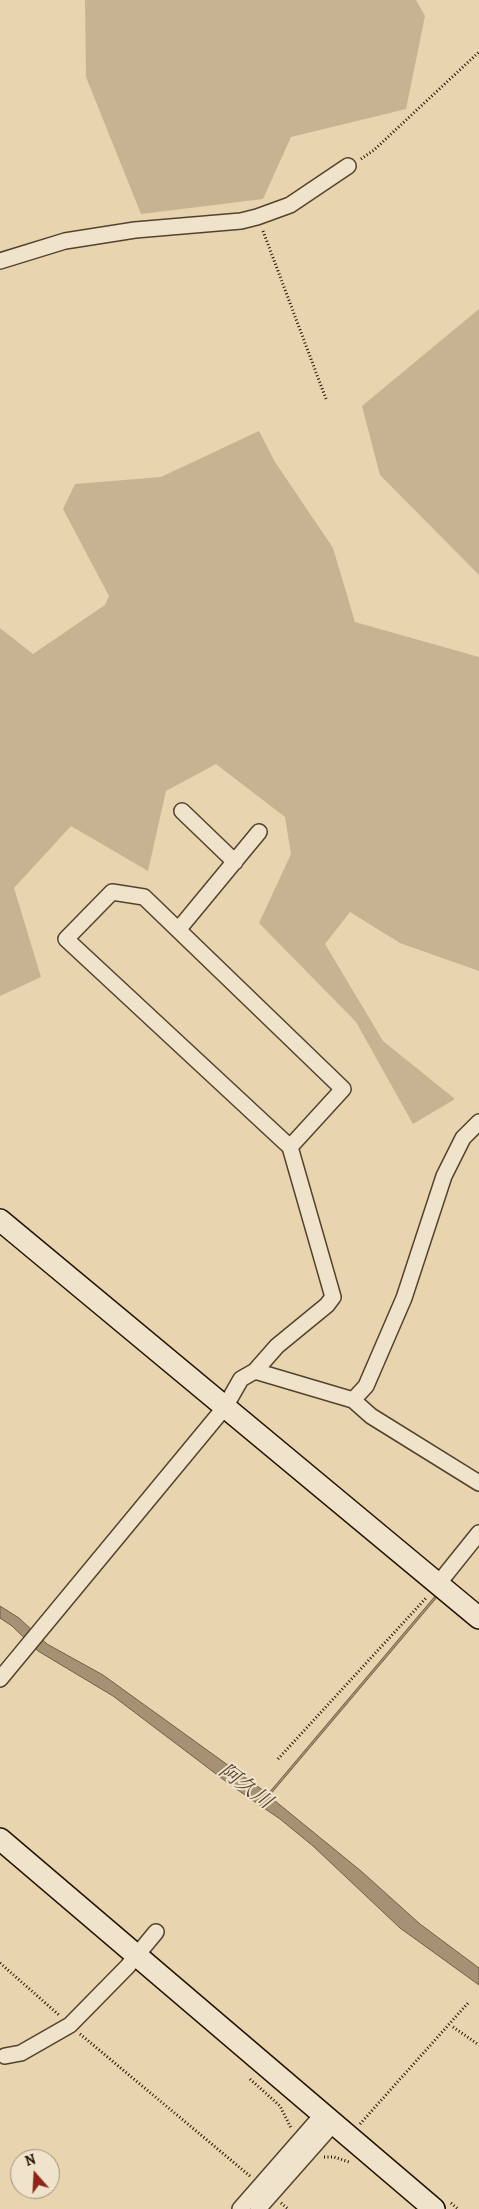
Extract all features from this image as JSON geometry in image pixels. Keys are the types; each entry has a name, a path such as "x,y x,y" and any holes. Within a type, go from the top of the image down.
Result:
{"street":[{"path":"0,261 65,241 135,230 241,221 258,217 290,205 348,166"},
{"path":"182,812 235,862"},
{"path":"178,930 259,832"},
{"path":"0,1679 225,1407 241,1379 255,1371 277,1346 327,1305 334,1297 290,1147 66,939 112,892 144,896 343,1090 290,1147"},
{"path":"353,1400 366,1386 404,1298 444,1176 463,1138 479,1122"},
{"path":"0,1220 479,1618"},
{"path":"255,1371 353,1400 370,1416 479,1483"},
{"path":"438,1584 479,1533"},
{"path":"0,1839 434,2209"},
{"path":"5,2056 30,2049 70,2025 127,1967 156,1932"},
{"path":"240,2209 266,2190 335,2125"},
{"path":"258,2209 266,2190"}],"path":[{"path":"348,166 374,150 479,52"},
{"path":"258,217 326,399"},
{"path":"278,1760 438,1584"},
{"path":"0,1964 288,2209"},
{"path":"335,2125 468,2003"},
{"path":"453,2027 479,2045"}],"shaded area":[{"path":"85,0 416,0 425,16 406,109 291,137 263,199 141,214 86,77"},
{"path":"479,309 479,575 380,475 362,406"},
{"path":"259,431 275,462 333,548 355,622 479,657 479,971 400,943 350,912 325,944 383,1041 455,1099 413,1124 356,1022 259,923 291,854 285,817 216,764 166,791 148,871 71,826 14,888 41,977 0,996 0,628 33,654 105,605 109,596 63,509 75,484 161,477"}],"water":[{"name":"阿久川","path":"436,1595 438,1596 269,1796 361,1871 420,1924 479,1968 479,1985 400,1928 313,1846 280,1819 232,1786 113,1696 38,1651 12,1626 0,1618 0,1606 19,1618 47,1644 103,1675 268,1794"}]}
